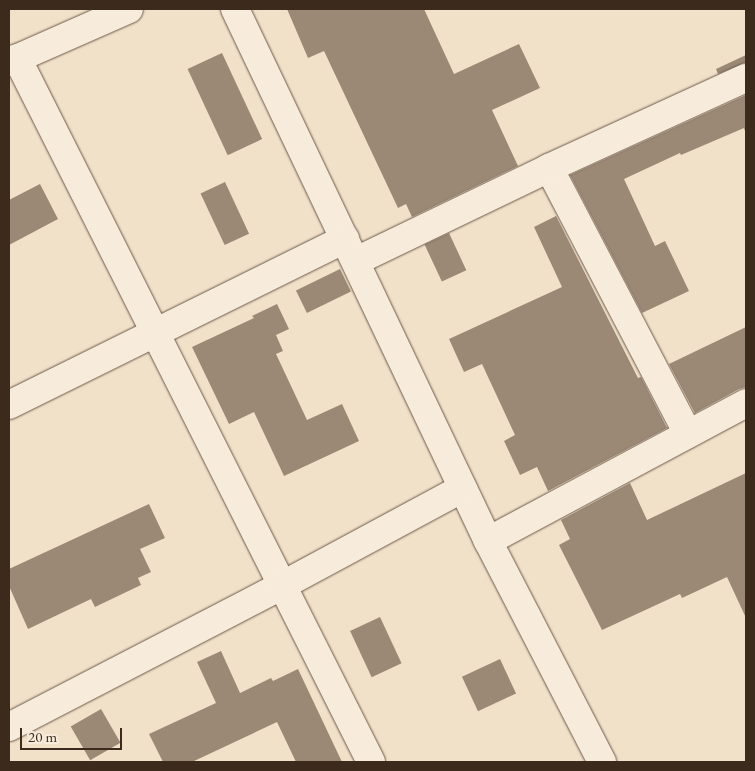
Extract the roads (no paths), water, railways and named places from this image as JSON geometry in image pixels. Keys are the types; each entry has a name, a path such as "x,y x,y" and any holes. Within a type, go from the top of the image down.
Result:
{"street":[{"path":"129,9 13,60 155,333 371,762"},
{"path":"235,9 488,541 602,762"},
{"path":"9,405 155,333 549,168 746,78"},
{"path":"549,168 688,434"},
{"path":"488,541 746,403"},
{"path":"9,727 282,586 463,488"}]}
